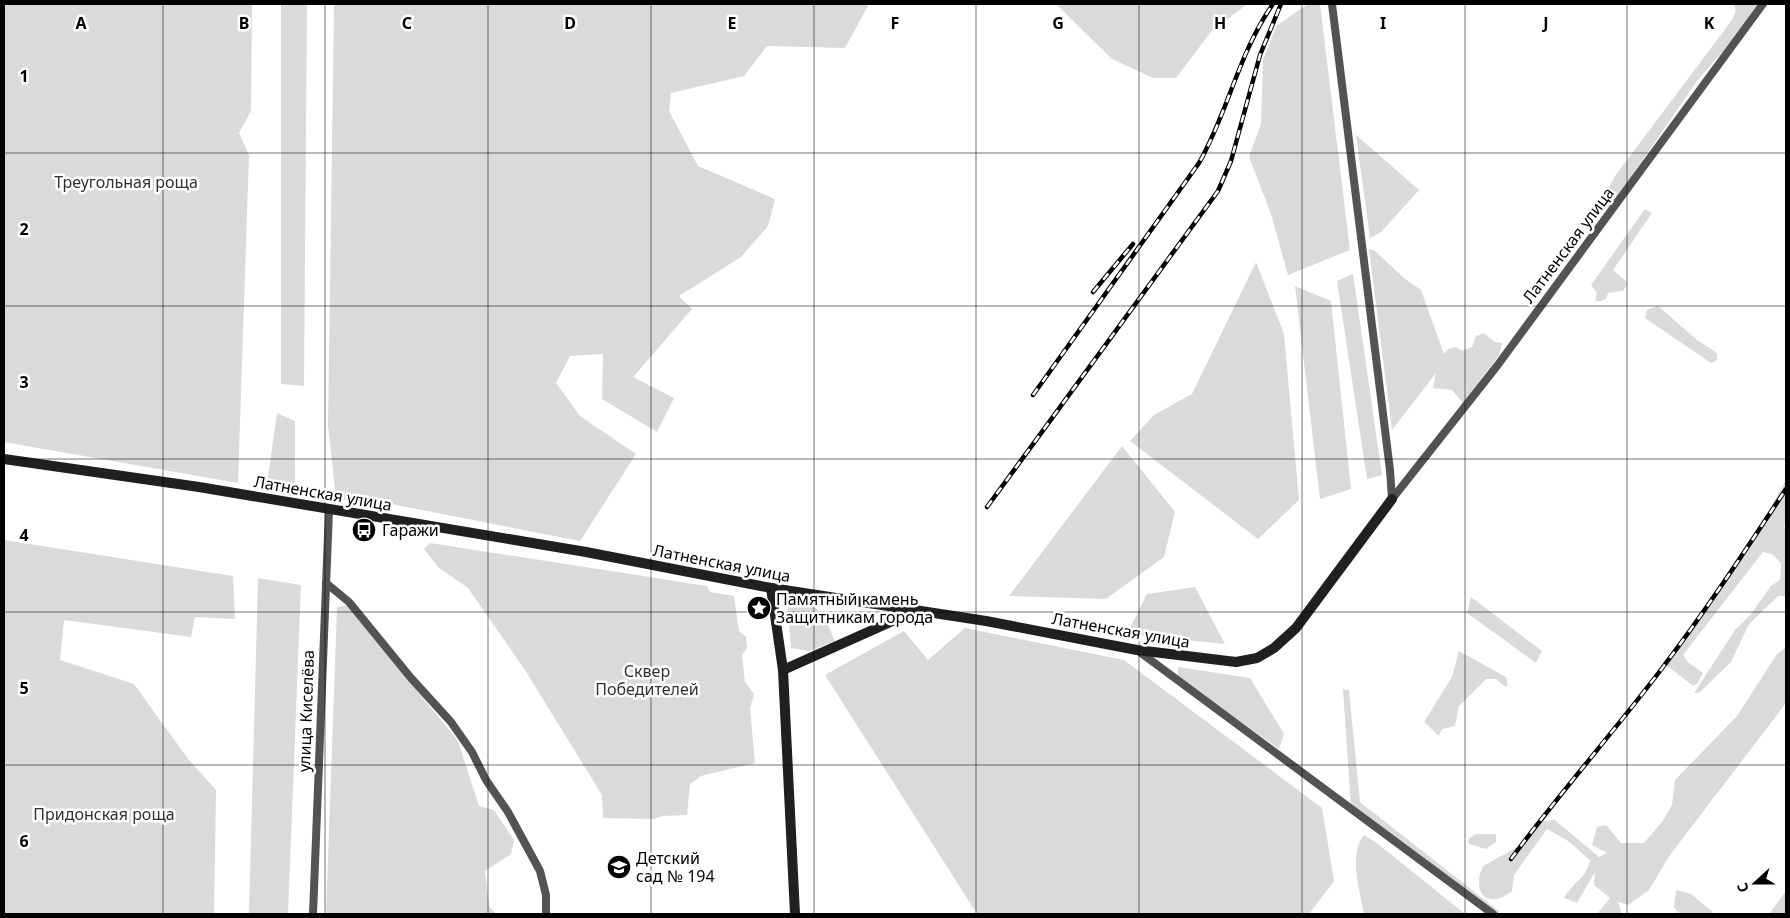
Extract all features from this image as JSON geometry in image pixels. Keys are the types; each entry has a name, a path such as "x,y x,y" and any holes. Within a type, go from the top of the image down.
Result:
{"street":[{"path":"1332,4 1390,470 1392,499"},
{"name":"Латненская улица","path":"4,459 198,488 586,552 771,588 916,611 1137,650 1236,662 1257,658 1274,648 1296,628 1392,499 1497,366 1764,4"},
{"name":"улица Киселёва","path":"313,914 329,510"},
{"path":"326,584 349,602 411,678 451,722 472,752 486,780 508,812 540,871 546,895 546,914"},
{"path":"771,588 783,670 795,914"},
{"path":"783,670 916,611"},
{"path":"1137,650 1493,914"}],"green space":[{"name":"Треугольная роща","path":"4,4 252,4 251,111 239,133 249,155 238,483 4,442"},
{"path":"281,4 307,4 304,386 281,384"},
{"path":"334,4 869,4 845,48 767,46 744,76 671,93 669,111 698,166 775,199 768,226 741,257 679,296 692,309 633,377 674,398 657,432 602,399 603,354 570,356 556,383 580,416 636,454 580,541 386,503 336,499 328,425"},
{"path":"1056,4 1247,4 1210,33 1176,78 1153,78 1112,59"},
{"path":"1308,4 1320,4 1350,250 1288,275 1271,214 1249,157 1261,124 1263,60 1276,26"},
{"path":"1733,4 1760,4 1750,20 1697,81 1611,206 1596,212 1615,176 1732,20 1736,10"},
{"path":"1356,135 1419,190 1381,232 1370,238"},
{"path":"1645,209 1652,213 1613,270 1628,283 1623,291 1608,293 1606,299 1595,301 1597,293 1591,285"},
{"path":"1369,249 1375,251 1405,279 1421,290 1444,354 1448,349 1456,347 1462,351 1472,347 1476,336 1484,333 1495,342 1502,343 1499,355 1463,403 1452,390 1433,388 1436,373 1392,430"},
{"path":"1256,262 1284,334 1299,500 1258,539 1130,441 1154,415 1192,394"},
{"path":"1353,274 1382,475 1367,479 1337,281"},
{"path":"1295,286 1331,301 1351,489 1320,499"},
{"path":"1658,306 1697,340 1713,350 1717,354 1717,360 1711,363 1645,318 1647,310"},
{"path":"277,413 295,421 295,488 267,484"},
{"path":"1122,446 1175,512 1164,557 1106,599 1009,596"},
{"path":"1786,480 1786,521 1784,526 1786,528 1786,596 1778,596 1749,624 1731,662 1700,692 1694,693 1735,630 1751,614 1771,586 1780,580 1781,563 1772,554 1763,552 1683,655 1688,662 1703,673 1697,684 1693,686 1665,664 1749,547"},
{"name":"Придонская роща","path":"4,540 233,576 235,619 195,617 191,637 64,620 60,660 134,684 188,759 216,790 214,914 4,914"},
{"name":"Сквер Победителей","path":"430,543 707,586 710,592 734,596 739,631 746,637 747,648 742,655 745,682 754,694 750,708 755,763 701,776 690,784 687,815 662,816 654,819 603,818 602,795 525,670 468,588 438,567 424,549"},
{"path":"258,578 301,585 288,914 249,914"},
{"path":"1195,587 1225,644 1127,634 1147,594"},
{"path":"1471,597 1542,651 1536,663 1467,613"},
{"path":"792,601 810,605 821,612 835,641 809,651 791,648 788,608"},
{"path":"347,605 458,741 479,806 494,810 514,840 511,854 485,871 489,906 496,914 326,914 337,607"},
{"path":"965,628 1124,660 1322,808 1334,881 1309,914 977,914 825,675 904,631 928,660"},
{"path":"1786,647 1786,701 1783,707 1670,855 1649,890 1628,905 1618,902 1622,914 1597,914 1610,898 1594,885 1595,872 1577,903 1564,898 1586,872 1590,860 1568,841 1547,829 1514,875 1512,891 1503,897 1495,899 1489,899 1484,896 1480,891 1479,884 1483,866 1525,843 1543,821 1555,820 1599,857 1607,853 1592,845 1597,827 1606,825 1621,843 1644,843 1662,822 1672,805 1675,780 1737,716 1777,654"},
{"path":"1459,651 1506,677 1508,686 1504,686 1496,679 1486,679 1459,706 1455,726 1442,729 1439,736 1424,722 1452,677"},
{"path":"1178,667 1250,678 1284,734 1279,749 1178,678"},
{"path":"1343,689 1349,690 1360,802 1500,912 1496,914 1351,807"},
{"path":"1476,834 1496,834 1496,842 1486,849 1469,844 1468,839"},
{"path":"1364,835 1378,844 1465,914 1364,914 1356,873 1356,862 1359,843"},
{"path":"1676,890 1691,894 1715,914 1680,914 1674,907"},
{"path":"1786,891 1786,914 1769,914"}],"railway":[{"path":"1033,395 1199,163 1218,123 1251,42 1273,4"},
{"path":"987,507 1218,191 1231,161 1260,55 1281,4"},
{"path":"1093,292 1133,244"},
{"path":"1511,859 1677,649 1786,489"}],"place":[{"name":"Гаражи","path":"364,530"},
{"name":"Памятный камень Защитникам города","path":"759,608"},
{"name":"Детский сад № 194","path":"619,867"}]}
